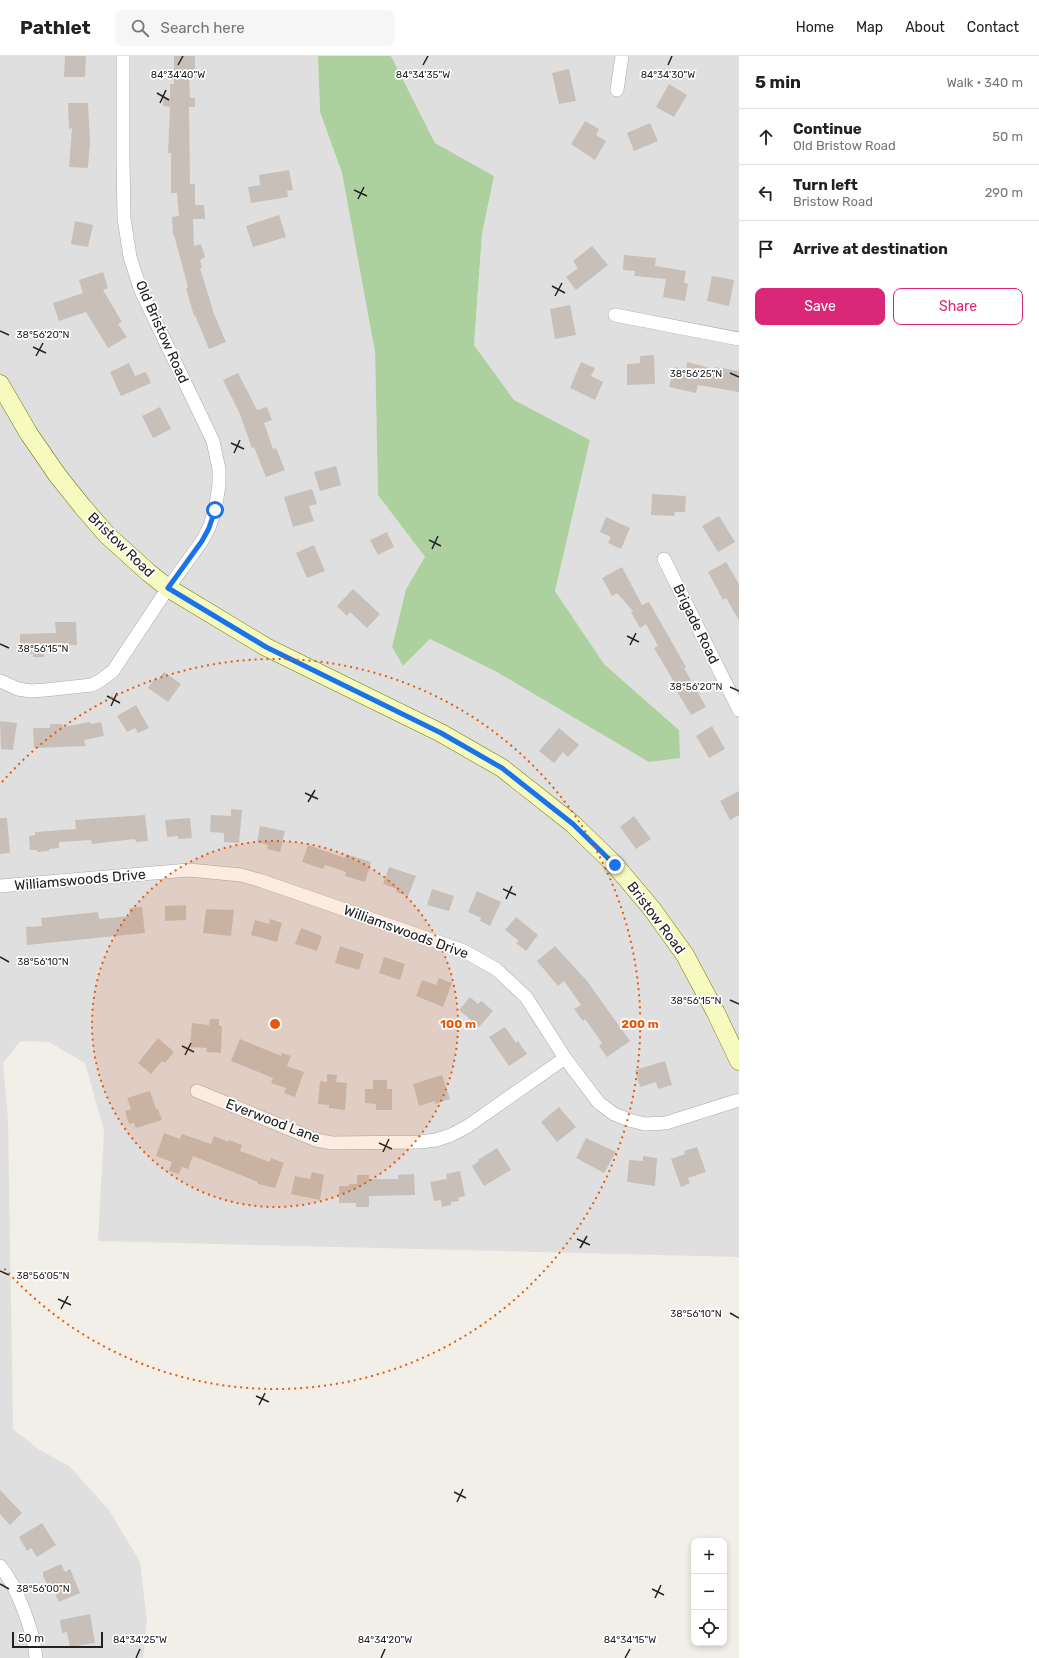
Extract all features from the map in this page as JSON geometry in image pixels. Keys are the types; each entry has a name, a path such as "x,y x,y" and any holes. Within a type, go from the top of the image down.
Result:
{"main road":[{"name":"Bristow Road","path":"0,384 29,434 58,476 82,506 107,535 168,588 266,647 441,733 502,768 573,824 615,865 652,910 685,955 716,1013 739,1061"}],"street":[{"name":"Old Bristow Road","path":"0,682 18,689 38,690 85,686 101,680 113,671 168,588 202,541 209,528 215,510 219,485 219,469 213,441 141,292 130,257 124,218 123,56"},
{"path":"617,90 622,56"},
{"path":"615,315 739,339"},
{"name":"Brigade Road","path":"664,559 739,710"},
{"name":"Williamswoods Drive","path":"0,886 189,870 241,875 262,881 464,951 496,969 526,997 565,1058 599,1103 614,1114 645,1124 666,1123 739,1100"},
{"name":"Everwood Lane","path":"197,1092 316,1140 332,1143 420,1142 436,1140 451,1135 468,1126 565,1058"},
{"path":"0,1566 13,1586 22,1606 35,1645 36,1658"}],"shaded area":[{"path":"0,56 318,56 320,112 342,173 375,352 378,495 425,557 406,589 392,647 403,666 430,639 497,672 679,730 604,664 555,591 590,440 514,400 474,345 482,234 494,176 435,143 391,56 739,56 739,1257 98,1241 104,1131 85,1063 49,1042 21,1041 3,1063 8,1119 13,1429 38,1449 69,1466 109,1510 140,1562 147,1621 143,1658 0,1658"}],"green space":[{"path":"318,56 391,56 435,143 494,176 482,234 474,345 514,400 590,440 555,591 604,664 679,730 680,758 649,762 497,672 430,639 403,666 392,647 406,589 425,557 378,495 375,352 342,173 320,112"}],"building":[{"path":"65,56 86,56 85,77 64,77"},
{"path":"174,56 195,56 195,74 189,74 190,98 195,98 195,107 189,107 190,184 195,184 195,205 204,205 205,219 193,219 194,246 201,244 205,257 200,260 202,268 200,268 214,314 226,342 209,349 195,315 194,316 186,288 188,287 173,235 172,217 179,216 177,193 171,193 171,153 168,153 170,107 163,106 163,98 170,98 170,84 174,84"},
{"path":"569,69 576,101 559,104 552,73"},
{"path":"669,84 687,95 674,117 656,107"},
{"path":"68,103 88,103 90,141 88,168 69,167 72,128 69,129"},
{"path":"585,121 599,129 596,135 606,141 595,160 571,144"},
{"path":"650,123 658,141 634,151 627,133"},
{"path":"289,170 293,190 287,191 288,197 251,203 248,187 260,185 259,175"},
{"path":"279,215 286,237 253,247 246,226"},
{"path":"75,221 93,225 88,247 71,244"},
{"path":"592,246 608,265 576,290 566,277 578,268 573,261"},
{"path":"624,255 656,258 655,266 686,271 684,282 688,284 685,301 663,297 666,279 634,276 635,271 623,270"},
{"path":"103,272 108,288 103,290 122,322 118,324 127,337 108,348 86,312 59,321 53,303 83,293 79,280"},
{"path":"712,276 734,280 729,306 707,301"},
{"path":"570,305 576,335 555,339 550,309"},
{"path":"654,355 655,384 627,385 627,364 640,363 640,356"},
{"path":"581,362 595,368 591,376 603,382 595,400 570,388"},
{"path":"687,362 714,369 715,367 739,371 739,392 698,385 696,393 669,387 674,367 686,370"},
{"path":"129,363 135,376 146,372 151,383 121,396 110,372"},
{"path":"238,373 257,410 267,407 272,420 264,423 273,449 276,448 285,470 266,477 254,447 252,448 239,412 223,380"},
{"path":"160,407 171,429 153,438 142,416"},
{"path":"336,466 341,485 320,491 314,472"},
{"path":"312,489 317,504 309,506 314,521 293,527 284,497"},
{"path":"652,494 686,496 685,512 675,512 674,516 651,515"},
{"path":"719,516 735,542 718,552 702,526"},
{"path":"606,517 630,528 621,549 608,543 611,537 600,532"},
{"path":"387,532 394,547 378,555 370,540"},
{"path":"314,545 325,571 307,578 296,553"},
{"path":"726,562 739,584 739,620 726,598 723,600 708,572"},
{"path":"622,567 642,605 649,602 686,667 684,668 706,707 691,715 675,688 677,687 654,648 658,646 646,624 640,628 631,612 633,611 617,593 612,596 602,578"},
{"path":"353,589 380,614 367,628 350,612 347,616 337,606"},
{"path":"55,622 76,622 77,645 44,645 44,657 33,657 33,654 20,654 20,634 56,633"},
{"path":"164,672 181,684 168,702 148,688 155,678 158,680"},
{"path":"136,705 149,728 138,733 135,728 127,732 117,716"},
{"path":"0,721 17,723 13,750 1,749"},
{"path":"90,722 91,724 101,722 104,736 84,740 86,746 34,748 33,728 50,728 50,724 63,724 63,727"},
{"path":"712,726 725,749 709,758 696,736"},
{"path":"559,728 579,745 568,757 563,752 554,763 539,751"},
{"path":"739,791 739,815 730,820 720,801"},
{"path":"231,809 242,810 239,843 224,842 224,833 210,832 211,815 231,816"},
{"path":"145,815 148,841 136,842 135,839 92,844 91,840 59,842 59,848 49,849 49,851 37,852 37,850 30,850 29,836 35,835 35,832 76,829 75,820"},
{"path":"634,816 651,839 636,849 620,827"},
{"path":"0,818 7,818 10,853 0,854"},
{"path":"190,818 192,838 178,839 178,836 167,837 165,820"},
{"path":"260,826 285,831 280,852 267,849 268,845 257,842"},
{"path":"308,845 345,858 346,854 371,862 365,882 345,876 346,872 325,865 323,869 302,862"},
{"path":"389,867 416,876 408,896 396,892 397,889 383,884"},
{"path":"432,889 454,896 449,911 427,905"},
{"path":"477,891 501,902 490,926 480,921 481,918 468,912"},
{"path":"186,905 186,920 165,921 165,906"},
{"path":"142,907 145,933 27,945 26,927 42,926 41,918 98,912 99,919 130,916 129,908"},
{"path":"206,909 234,910 231,936 203,933"},
{"path":"516,917 538,935 526,951 516,943 519,941 505,930"},
{"path":"270,919 282,923 277,942 251,935 255,920 269,924"},
{"path":"301,928 322,936 317,951 295,944"},
{"path":"340,946 364,954 359,970 335,963"},
{"path":"555,946 587,981 630,1041 607,1057 599,1046 602,1043 585,1019 583,1021 574,1009 581,1005 564,981 558,986 537,961"},
{"path":"384,957 405,964 400,980 379,973"},
{"path":"439,978 452,983 443,1007 416,996 422,980 436,985"},
{"path":"470,997 478,1004 481,1001 493,1011 479,1027 459,1010"},
{"path":"210,1019 219,1019 219,1026 222,1026 221,1053 206,1052 207,1048 190,1047 192,1023 209,1025"},
{"path":"505,1027 516,1043 518,1041 527,1054 509,1066 489,1037"},
{"path":"158,1038 174,1052 165,1063 162,1061 151,1074 138,1063"},
{"path":"240,1039 281,1056 282,1053 291,1056 287,1066 304,1072 295,1097 284,1093 286,1088 271,1083 273,1078 231,1061"},
{"path":"665,1061 672,1085 658,1089 656,1082 640,1087 635,1070"},
{"path":"327,1074 337,1075 336,1082 347,1083 345,1110 329,1108 329,1105 318,1104 320,1081 327,1082"},
{"path":"442,1075 450,1099 435,1104 435,1101 419,1106 413,1084"},
{"path":"373,1080 387,1080 387,1089 392,1089 392,1110 376,1110 376,1104 365,1103 365,1089 373,1089"},
{"path":"150,1091 156,1109 158,1109 162,1120 136,1128 134,1123 129,1124 125,1111 131,1109 127,1098"},
{"path":"559,1107 576,1127 557,1142 541,1122"},
{"path":"164,1133 180,1139 182,1134 211,1144 214,1136 228,1142 229,1140 242,1145 240,1151 270,1162 271,1158 284,1163 275,1188 258,1184 258,1182 193,1156 188,1169 182,1167 179,1174 169,1171 172,1162 156,1156"},
{"path":"586,1138 616,1152 604,1173 576,1158"},
{"path":"697,1147 706,1172 688,1178 690,1183 681,1187 671,1159 685,1154 684,1151"},
{"path":"497,1148 511,1170 484,1186 472,1166 479,1161 478,1160"},
{"path":"643,1156 657,1158 655,1186 627,1182 629,1160 643,1161"},
{"path":"460,1171 465,1196 458,1198 459,1201 451,1202 451,1205 442,1207 441,1200 434,1201 430,1182 447,1179 446,1174"},
{"path":"312,1172 324,1175 320,1200 291,1194 295,1176 310,1179"},
{"path":"414,1174 415,1195 369,1196 369,1207 356,1207 356,1203 339,1203 339,1186 357,1184 357,1175 369,1175 369,1179 398,1179 398,1175"},
{"path":"0,1490 22,1513 10,1525 0,1514"},
{"path":"42,1523 56,1545 37,1557 31,1548 27,1551 19,1537"},
{"path":"61,1564 65,1572 70,1569 80,1593 59,1602 53,1589 50,1590 43,1576 43,1572"},
{"path":"90,1614 95,1643 70,1647 67,1632 62,1633 60,1620"}],"route":[{"path":"215,510 209,528 202,541 168,588 217,620 266,647 441,733 502,768 573,824 615,865"}]}
